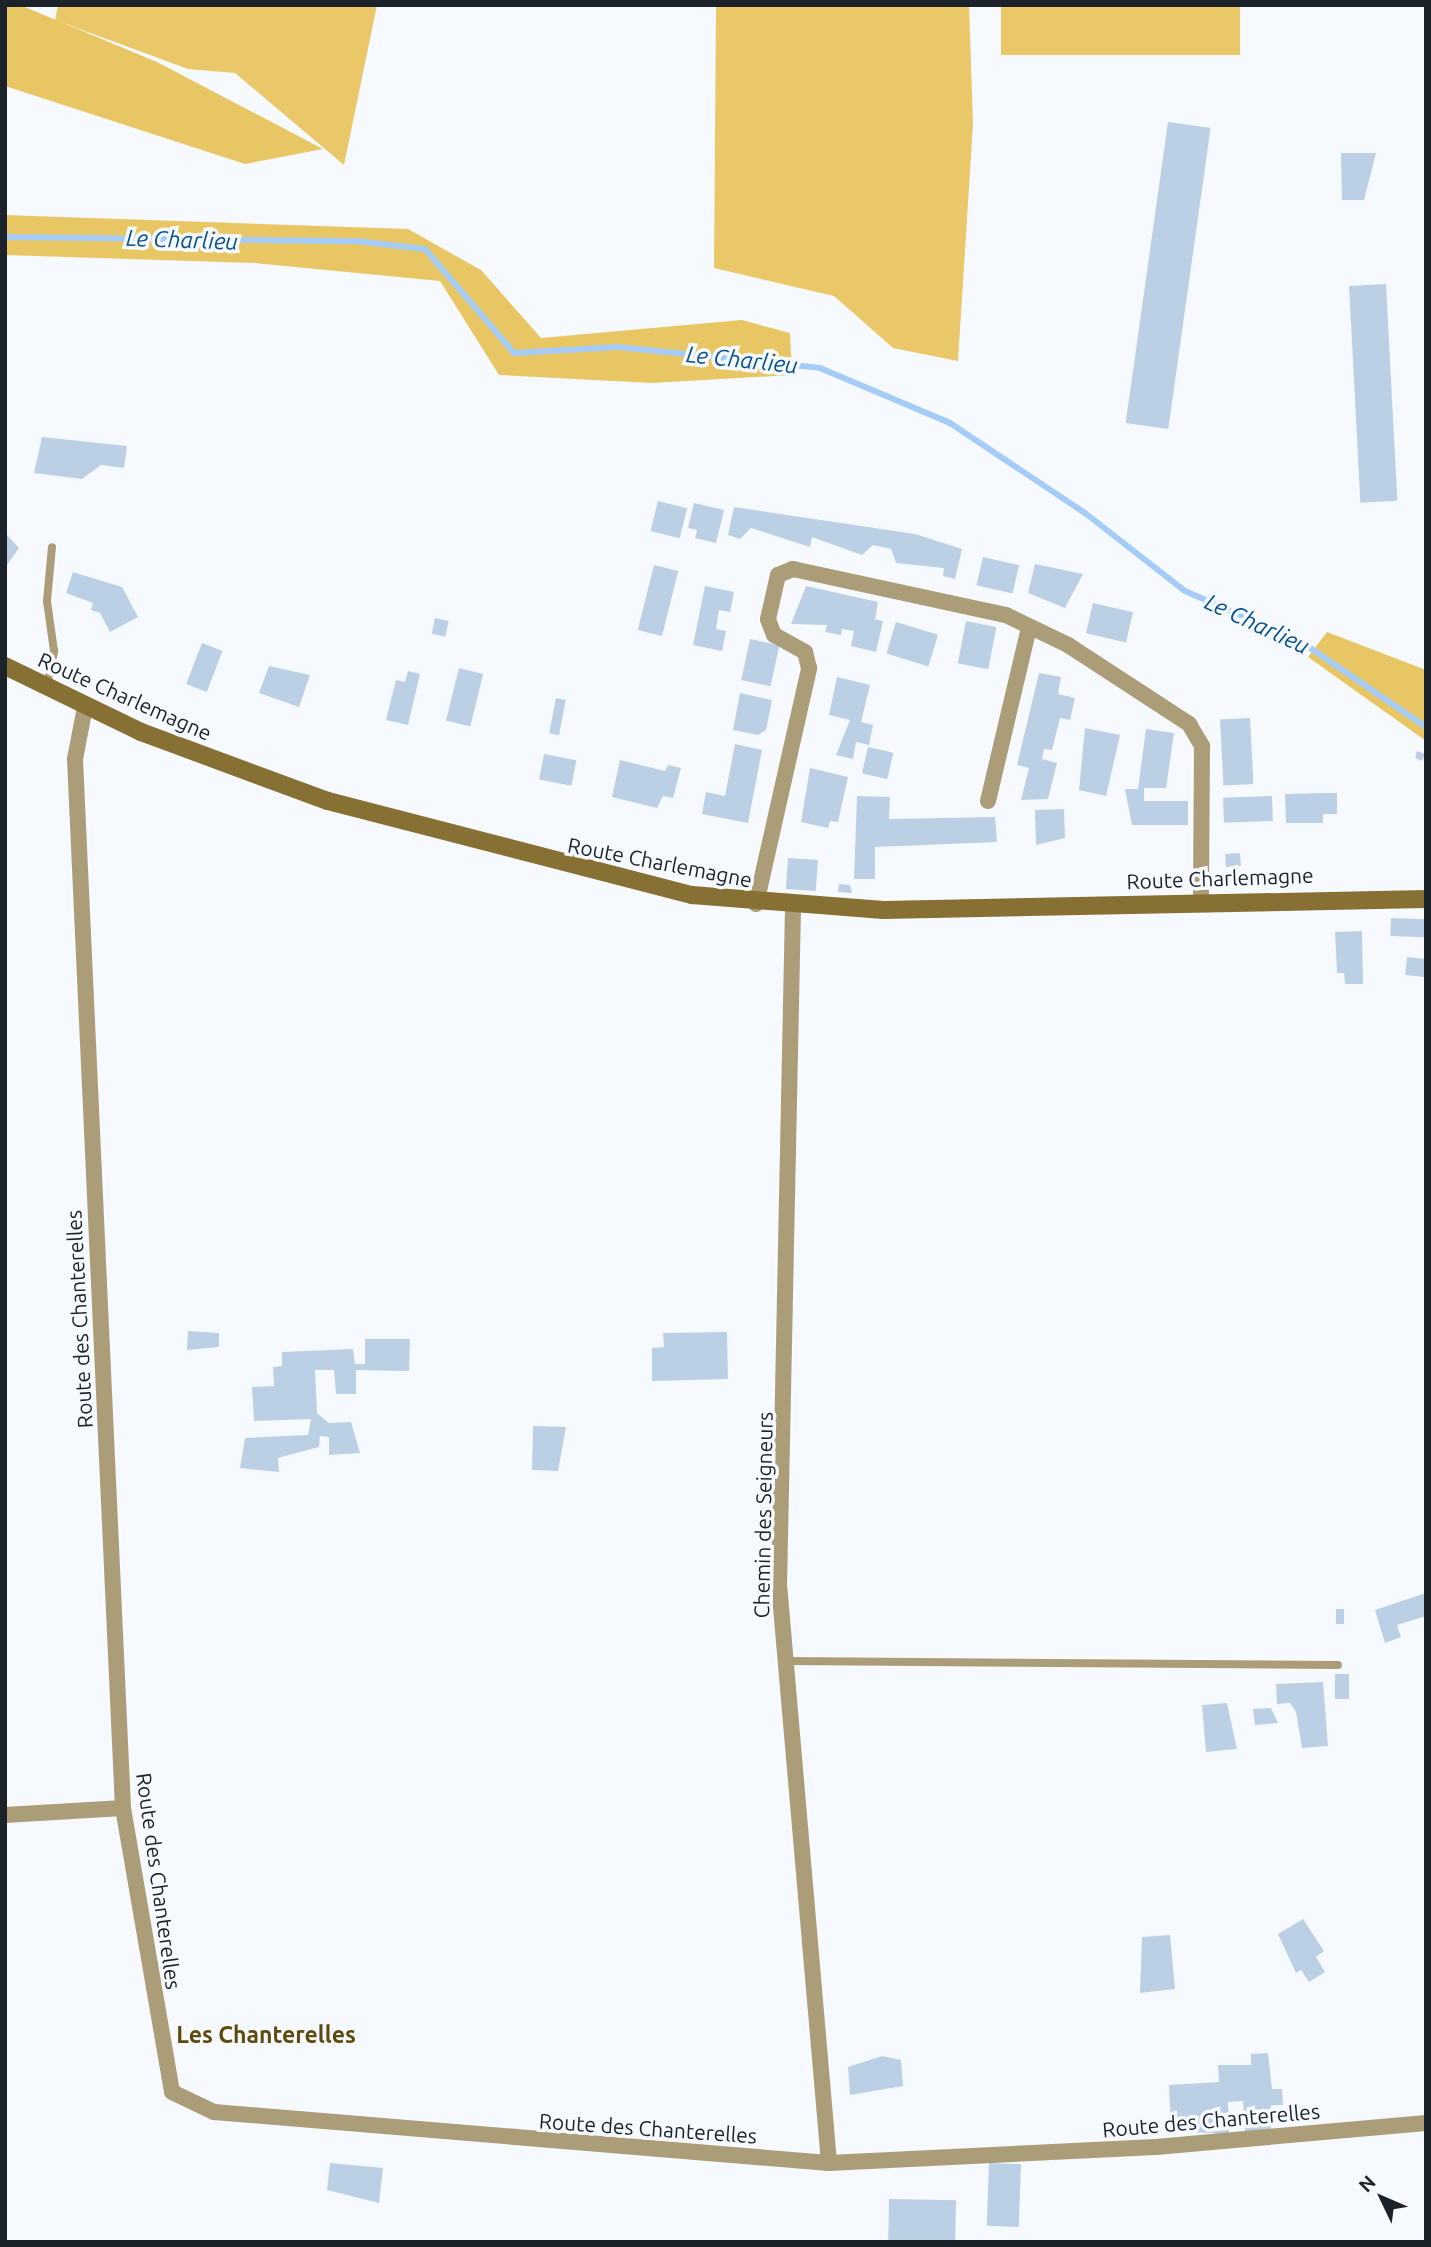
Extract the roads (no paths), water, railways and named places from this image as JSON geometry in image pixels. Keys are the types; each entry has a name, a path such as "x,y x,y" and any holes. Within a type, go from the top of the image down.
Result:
{"main road":[{"name":"Route Charlemagne","path":"5,666 85,707 183,749 374,816 650,887 756,904 793,907 1426,899"}],"street":[{"path":"756,904 809,668 805,652 774,635 768,619 778,575 816,570 1006,615 1068,645 1201,736 1201,902"},
{"path":"988,801 1029,628"},
{"name":"Route des Chanterelles","path":"85,707 75,772 123,1808 172,2092 183,2102 214,2112 458,2135 830,2163 1156,2147 1426,2123"},
{"name":"Chemin des Seigneurs","path":"793,907 779,1584 830,2163"},
{"path":"5,1815 123,1808"}],"lane":[{"path":"46,688 54,651 47,601 52,547"},
{"path":"785,1661 1338,1665"}],"waterway":[{"name":"Le Charlieu","path":"5,237 356,241 425,249 514,353 618,347 820,368 950,423 1085,513 1185,591 1300,641 1426,727"}],"district":[{"name":"Les Chanterelles","path":"266,2035"}]}
